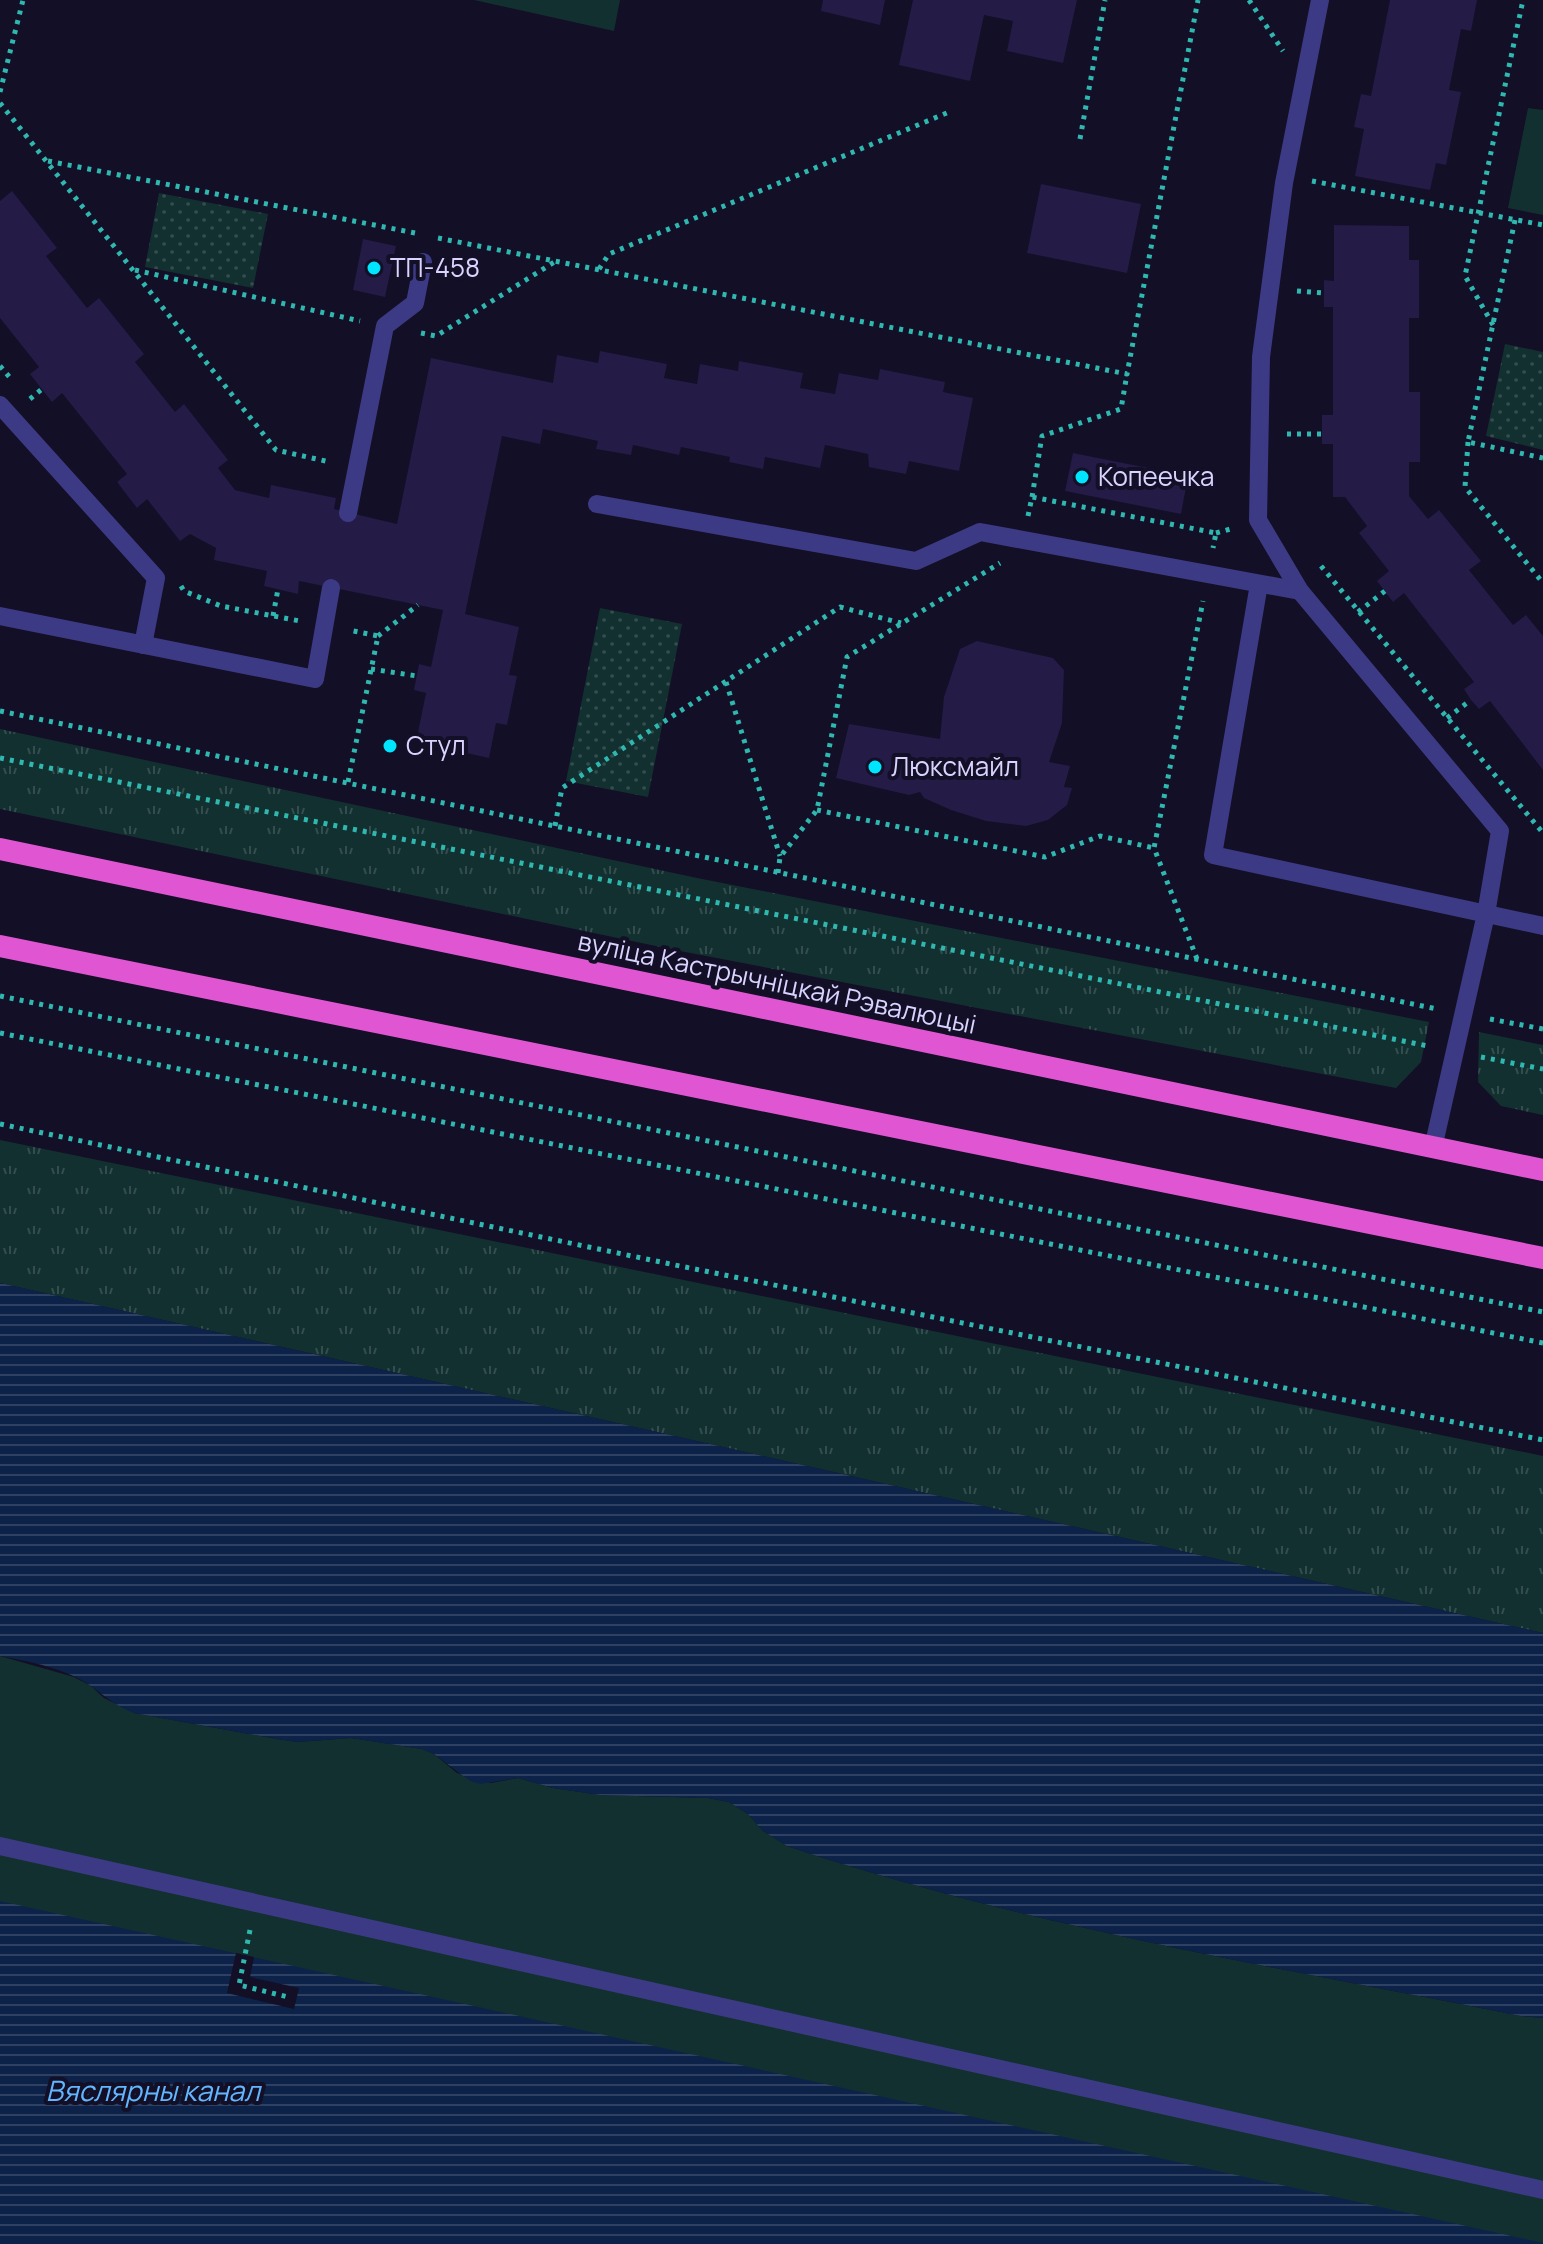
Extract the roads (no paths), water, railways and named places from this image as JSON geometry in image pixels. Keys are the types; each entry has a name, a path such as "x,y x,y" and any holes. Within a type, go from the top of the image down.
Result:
{"highway":[{"name":"вуліца Кастрычніцкай Рэвалюцыі","path":"0,849 1543,1170"},
{"path":"0,946 1543,1258"}],"lane":[{"path":"1320,0 1284,183 1261,357 1258,520 1300,591 1500,831 1486,914 1433,1148"},
{"path":"348,513 385,326 415,303 423,262"},
{"path":"0,405 156,578 143,645"},
{"path":"597,504 916,561 980,532 1300,591"},
{"path":"1259,584 1213,855 1543,926"},
{"path":"0,616 315,679 331,588"},
{"path":"0,1846 1543,2190"}],"water":[{"path":"0,1283 1543,1633 1543,2018 1151,1943 968,1899 787,1846 763,1831 748,1814 729,1802 708,1798 600,1795 553,1788 518,1778 480,1784 470,1781 434,1754 422,1749 351,1738 297,1742 134,1713 71,1675 0,1656"},
{"name":"Вяслярны канал","path":"0,1901 1543,2243 1543,2244 0,2244"}],"place":[{"name":"ТП-458","path":"374,268"},
{"name":"Копеечка","path":"1082,477"},
{"name":"Стул","path":"390,746"},
{"name":"Люксмайл","path":"875,767"}]}
